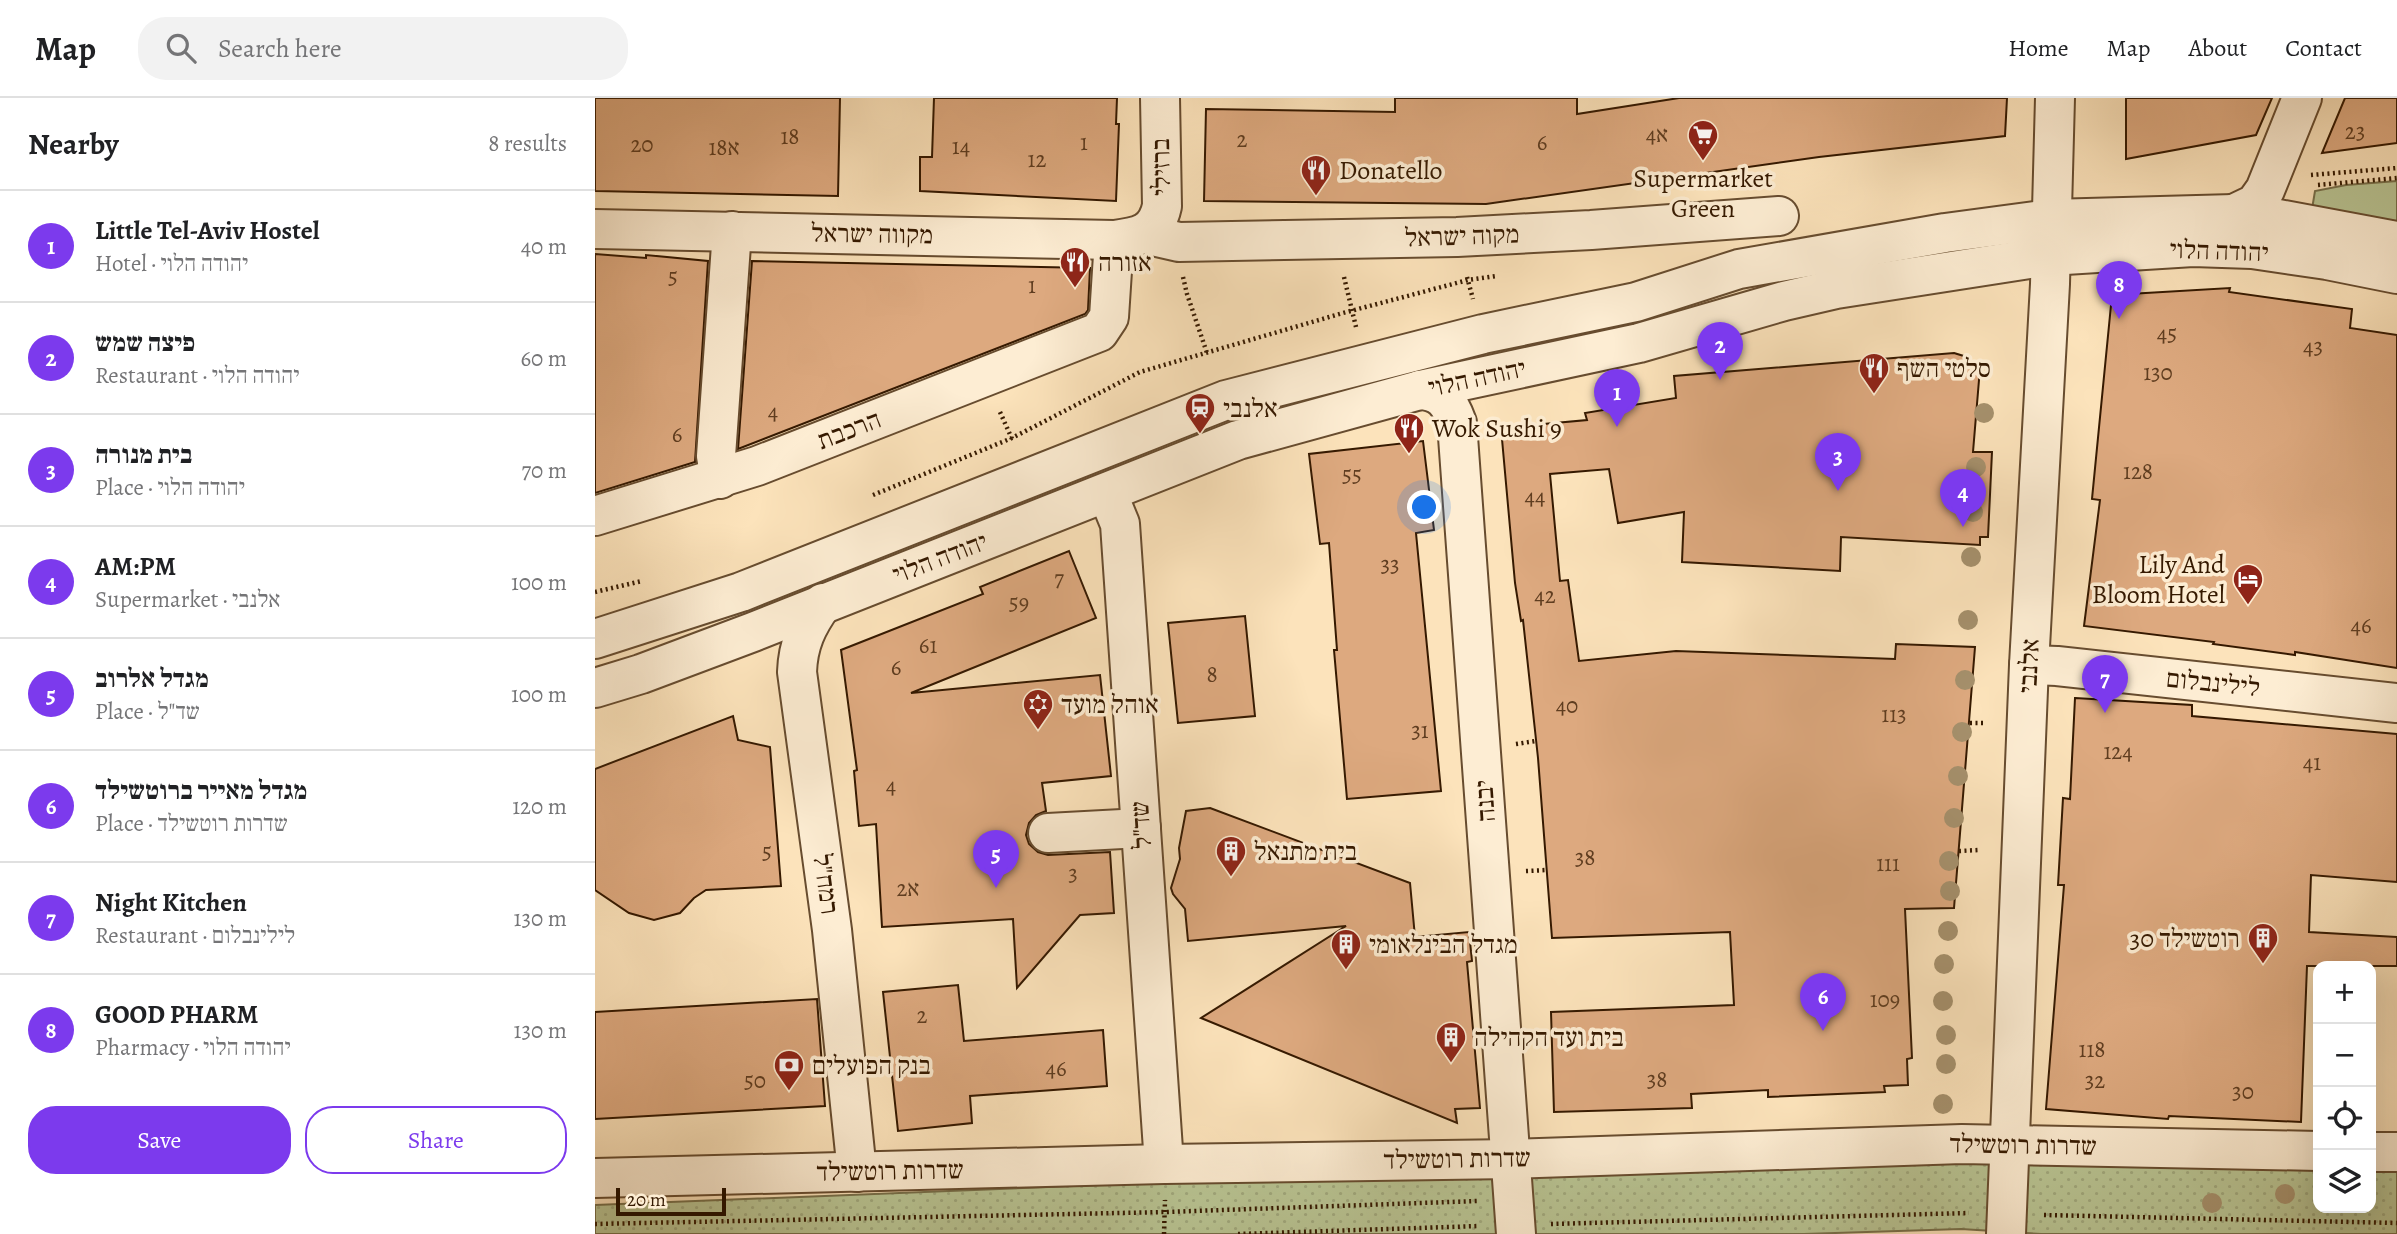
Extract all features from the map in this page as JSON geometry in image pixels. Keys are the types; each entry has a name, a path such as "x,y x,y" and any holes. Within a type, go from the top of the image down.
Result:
{"street":[{"name":"ברזילי","path":"1099,332 1109,317 1131,236 1160,218 1160,98"},
{"name":"אלנבי","path":"2007,1224 2029,665 2050,284 2055,98"},
{"path":"2234,214 2255,204 2265,190 2302,98"},
{"name":"יהודה הלוי","path":"595,639 634,629 741,592 1226,400 1483,334 1636,302 1739,269 1945,233 2050,219 2234,214 2282,219 2397,241"},
{"name":"מקוה ישראל","path":"1131,236 1157,237 1179,242 1457,237 1779,216"},
{"name":"מקווה ישראל","path":"595,229 1131,236"},
{"path":"720,479 716,456 731,231"},
{"name":"יהודה הלוי","path":"595,688 641,674 1238,440 1420,390 1639,343 1739,313 1836,289 2049,256 2223,247 2327,260 2397,274"},
{"name":"הרכבת","path":"595,516 720,479 1099,332"},
{"name":"יבנה","path":"1420,390 1428,390 1445,398 1452,407 1457,423 1516,1220"},
{"name":"שד\"ל","path":"1099,496 1111,502 1120,524 1164,1164"},
{"name":"רמח\"ל","path":"823,603 801,639 797,672 832,930 857,1172"},
{"name":"לילינבלום","path":"2029,665 2397,703"},
{"path":"1048,834 1141,828"},
{"name":"שדרות רוטשילד","path":"595,1178 1164,1164 1512,1159 1962,1143 2313,1151"},
{"path":"2376,1152 2397,1152"}],"path":[{"path":"1457,237 1483,334"},
{"path":"1970,723 1985,723"},
{"path":"1959,851 1979,850"},
{"path":"595,1224 1166,1212 1516,1220"},
{"path":"1238,1234 1516,1220 1976,1213 2007,1224 2397,1223"}],"green space":[{"path":"2397,181 2397,233 2311,215 2315,191 2346,185"},
{"path":"1984,1150 2313,1162 2313,1213 2376,1213 2376,1164 2397,1165 2397,1234 2041,1234 1961,1229 1804,1234 595,1234 595,1205"}],"building":[{"path":"595,98 840,98 838,196 595,191"},
{"path":"934,98 1117,98 1116,124 1119,124 1116,201 920,191 920,157 932,157"},
{"path":"1395,98 1577,98 1577,114 1679,98 2007,98 2005,136 1819,157 1486,204 1204,201 1206,109 1395,112"},
{"path":"2126,98 2272,98 2256,135 2126,159"},
{"path":"2345,98 2397,98 2397,143 2322,153"},
{"path":"595,254 646,258 646,255 708,261 695,462 595,493"},
{"path":"752,261 1090,268 1088,310 1085,314 738,449"},
{"path":"2230,288 2229,292 2352,309 2350,328 2397,335 2397,668 2295,652 2295,655 2084,626 2100,500 2092,499 2112,295"},
{"path":"1954,353 1967,357 1980,368 1973,452 1992,452 1988,537 1980,537 1980,545 1841,537 1840,571 1682,562 1684,512 1618,523 1609,469 1550,474 1560,581 1568,580 1579,661 1676,651 1895,659 1896,644 1975,647 1954,908 1905,909 1912,1058 1907,1059 1908,1085 1884,1086 1885,1092 1768,1097 1768,1090 1691,1094 1692,1108 1554,1112 1551,1012 1734,1005 1730,932 1552,938 1538,758 1523,620 1521,621 1515,583 1501,428 1587,420 1585,413 1676,398 1674,376"},
{"path":"1423,441 1434,530 1416,533 1441,791 1347,799 1334,650 1337,650 1329,543 1320,544 1309,454"},
{"path":"1069,551 1096,618 911,693 1100,675 1111,776 1042,783 1046,811 1036,815 1029,823 1026,835 1029,844 1038,852 1048,855 1110,852 1114,913 1080,915 1017,988 1013,919 882,927 876,824 859,826 854,771 857,770 841,650 983,594 980,587"},
{"path":"1245,616 1255,716 1178,723 1168,623"},
{"path":"2075,698 2192,705 2192,716 2397,734 2397,882 2311,875 2309,932 2397,937 2397,966 2376,966 2376,961 2313,961 2313,966 2307,966 2301,1122 2169,1116 2168,1119 2046,1109 2064,885 2058,885 2063,798 2070,799"},
{"path":"733,716 738,740 770,747 781,886 706,890 680,913 654,920 629,913 595,890 595,769"},
{"path":"1210,808 1410,883 1415,937 1469,932 1472,961 1467,962 1480,1108 1455,1109 1457,1123 1201,1018 1346,926 1188,941 1185,909 1171,888 1180,859 1179,848 1186,811"},
{"path":"958,985 964,1041 1103,1030 1107,1086 970,1096 972,1123 898,1131 883,992"},
{"path":"817,999 825,1106 595,1119 595,1012"}],"place":[{"name":"Supermarket Green","path":"1703,162"},
{"name":"Donatello","path":"1316,197"},
{"name":"אזורה","path":"1075,289"},
{"name":"GOOD PHARM","path":"2119,319"},
{"name":"פיצה שמש","path":"1720,380"},
{"name":"סלטי השף","path":"1874,395"},
{"name":"Little Tel-Aviv Hostel","path":"1617,427"},
{"name":"אלנבי","path":"1200,435"},
{"name":"Wok Sushi 9","path":"1409,455"},
{"name":"בית מנורה","path":"1838,491"},
{"name":"AM:PM","path":"1963,527"},
{"name":"Lily And Bloom Hotel","path":"2248,606"},
{"name":"Night Kitchen","path":"2105,713"},
{"name":"אוהל מועד","path":"1038,731"},
{"name":"בית מתנאל","path":"1231,878"},
{"name":"מגדל אלרוב","path":"996,888"},
{"name":"רוטשילד 30","path":"2263,965"},
{"name":"מגדל הבינלאומי","path":"1346,971"},
{"name":"מגדל מאייר ברוטשילד","path":"1823,1031"},
{"name":"בית ועד הקהילה","path":"1451,1064"},
{"name":"בנק הפועלים","path":"789,1092"}]}
